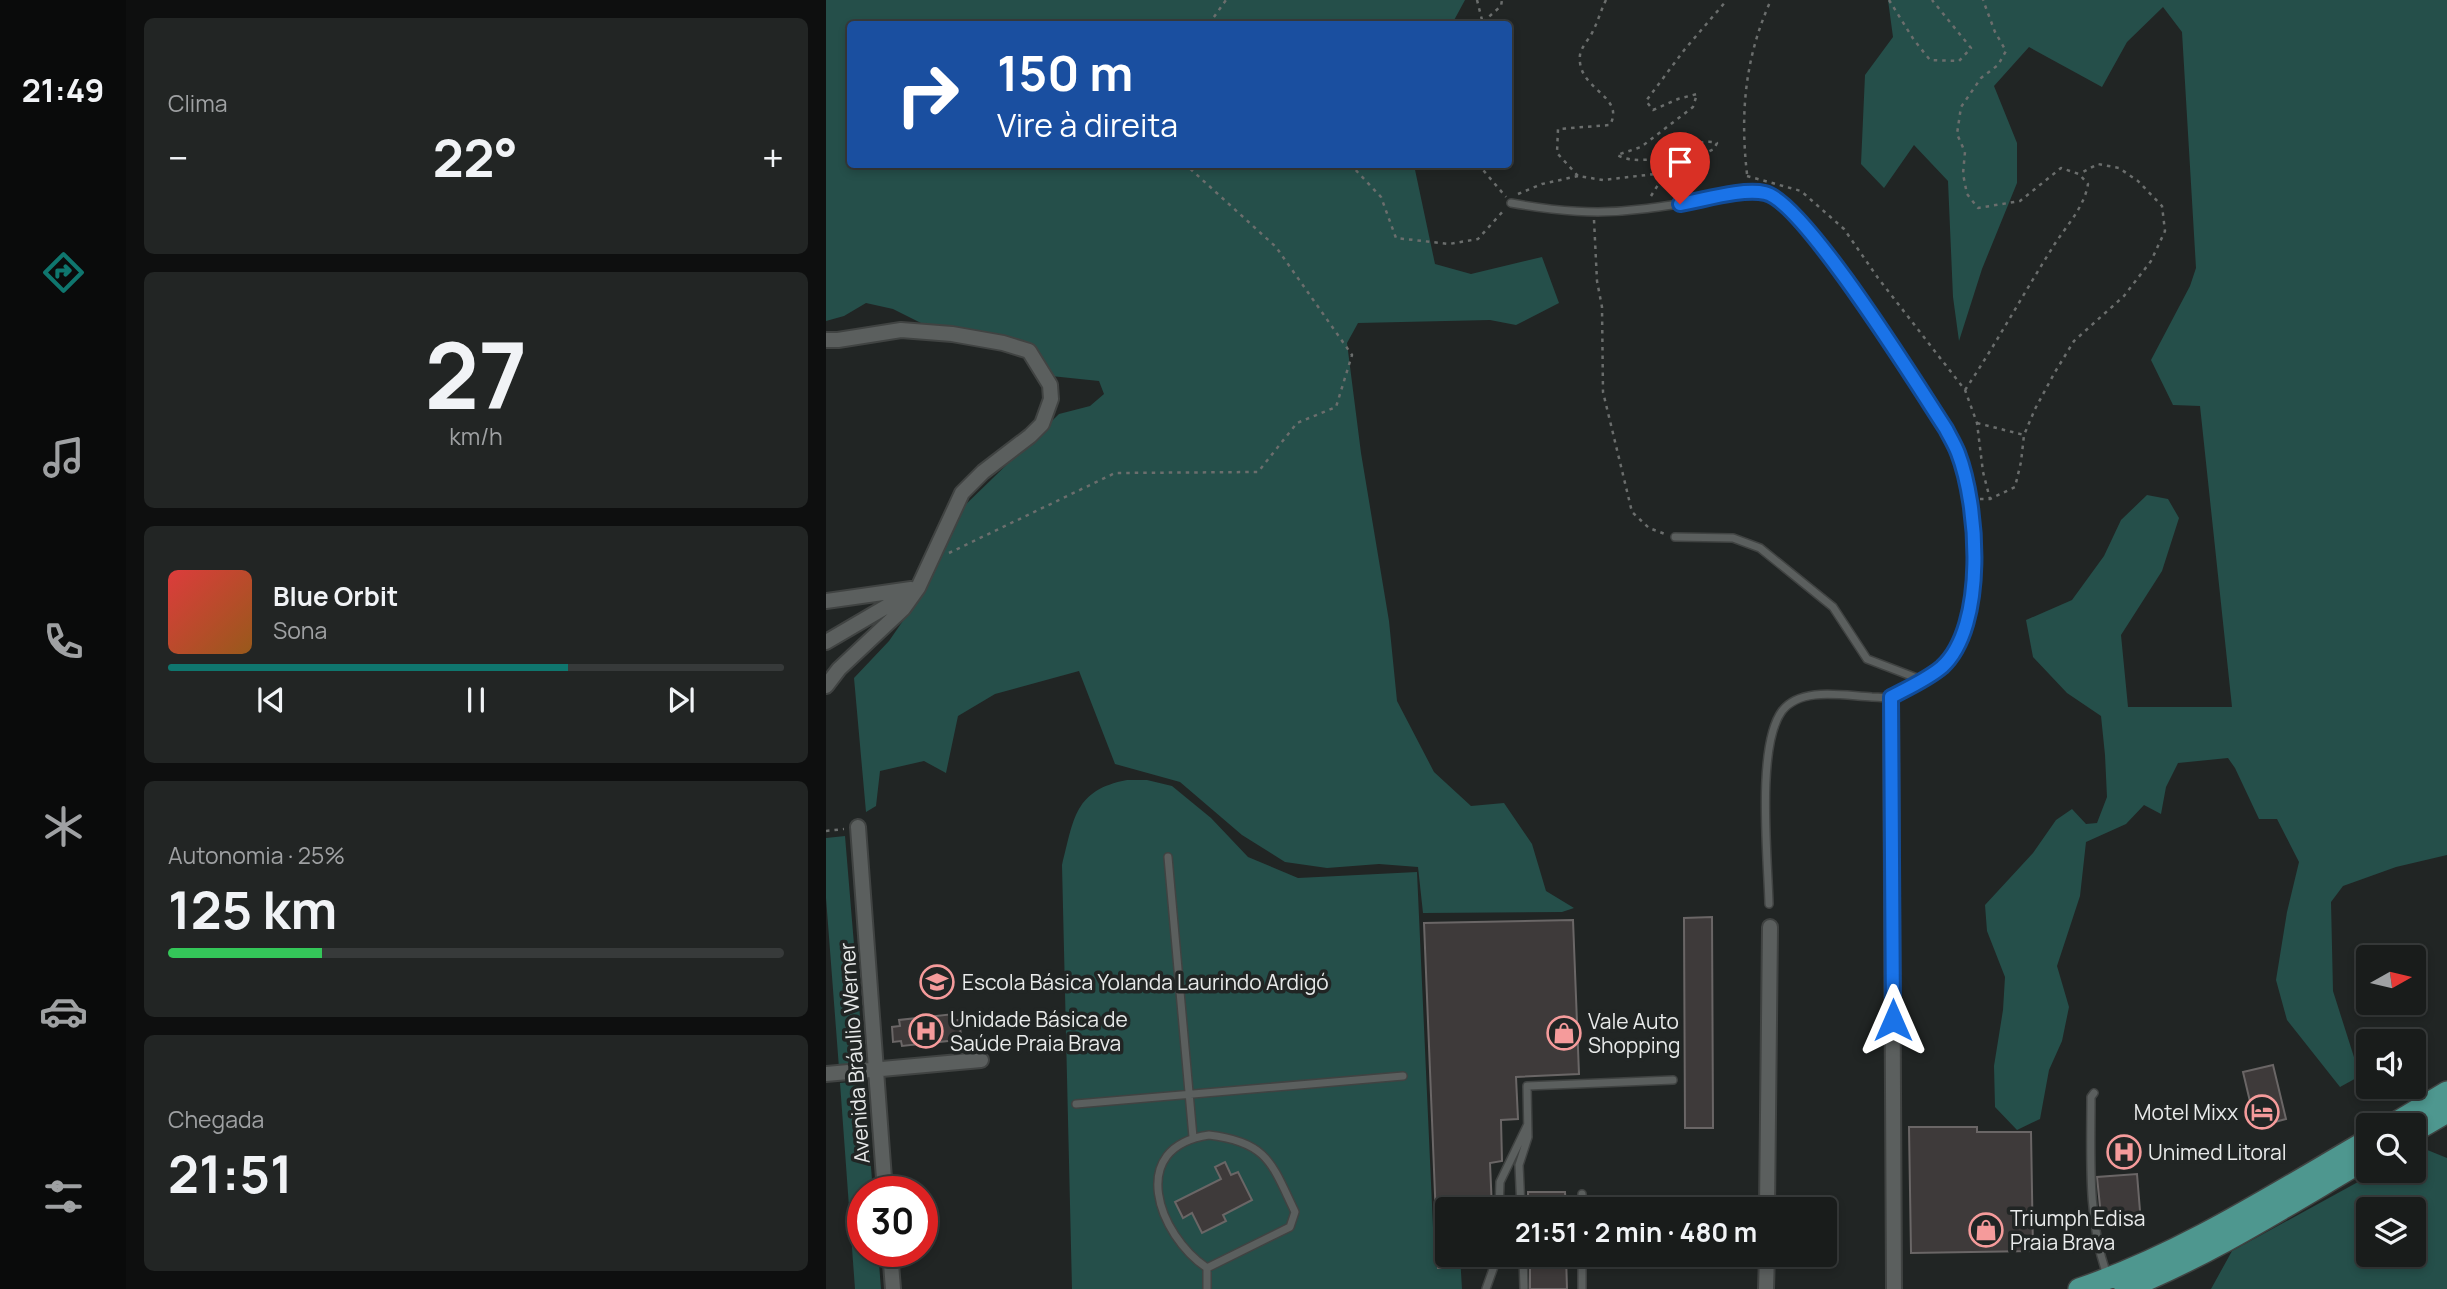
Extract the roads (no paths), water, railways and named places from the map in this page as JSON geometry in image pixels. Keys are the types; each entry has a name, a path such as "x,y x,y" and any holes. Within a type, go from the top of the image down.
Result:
{"main road":[{"path":"2412,1113 2447,1092"},
{"path":"2426,1124 2447,1112"},
{"path":"2117,1284 2356,1147"},
{"path":"2079,1289 2117,1284 2170,1269 2225,1241 2356,1165"}],"street":[{"path":"826,340 901,330 980,338 1029,351 1050,385 1051,399 1042,424 962,493 918,588 903,609 839,669 826,686"},
{"path":"826,601 918,588"},
{"path":"826,642 918,588"},
{"path":"1891,697 1895,1289"},
{"name":"Avenida Bráulio Werner","path":"858,827 885,1176"},
{"path":"1767,1197 1769,927"},
{"path":"826,1074 981,1060"},
{"path":"891,1267 893,1289"},
{"path":"1766,1289 1767,1267"}],"lane":[{"path":"1511,203 1560,212 1594,214 1749,192 1773,195 1813,234 1841,272 1946,429 1958,452 1970,499 1975,561 1967,622 1957,647 1943,666 1891,697 1810,695 1793,701 1783,710 1774,725 1768,745 1766,799 1769,904"},
{"path":"1675,537 1734,537 1760,548 1833,607 1867,659 1922,680"},
{"path":"1168,857 1193,1137"},
{"path":"1076,1104 1403,1076"},
{"path":"1520,1197 1519,1165 1528,1137 1527,1086 1673,1080"},
{"path":"2094,1093 2091,1097 2091,1173 2098,1240 2117,1284"},
{"path":"1499,1197 1500,1182 1528,1122"},
{"path":"1209,1135 1228,1138 1262,1153 1272,1164 1295,1212 1290,1227 1207,1268 1191,1257 1177,1241 1158,1196 1164,1157 1176,1146 1193,1137 1209,1135"},
{"path":"1512,1156 1522,1157"},
{"path":"1486,1289 1494,1267"},
{"path":"1523,1267 1524,1289"},
{"path":"1582,1267 1582,1289"},
{"path":"1207,1268 1207,1289"}],"place":[{"name":"Escola Básica Yolanda Laurindo Ardigó","path":"937,982"},
{"name":"Unidade Básica de Saúde Praia Brava","path":"926,1031"},
{"name":"Vale Auto Shopping","path":"1564,1033"},
{"name":"Motel Mixx","path":"2262,1112"},
{"name":"Unimed Litoral","path":"2124,1152"},
{"name":"Triumph Edisa Praia Brava","path":"1986,1230"}]}
